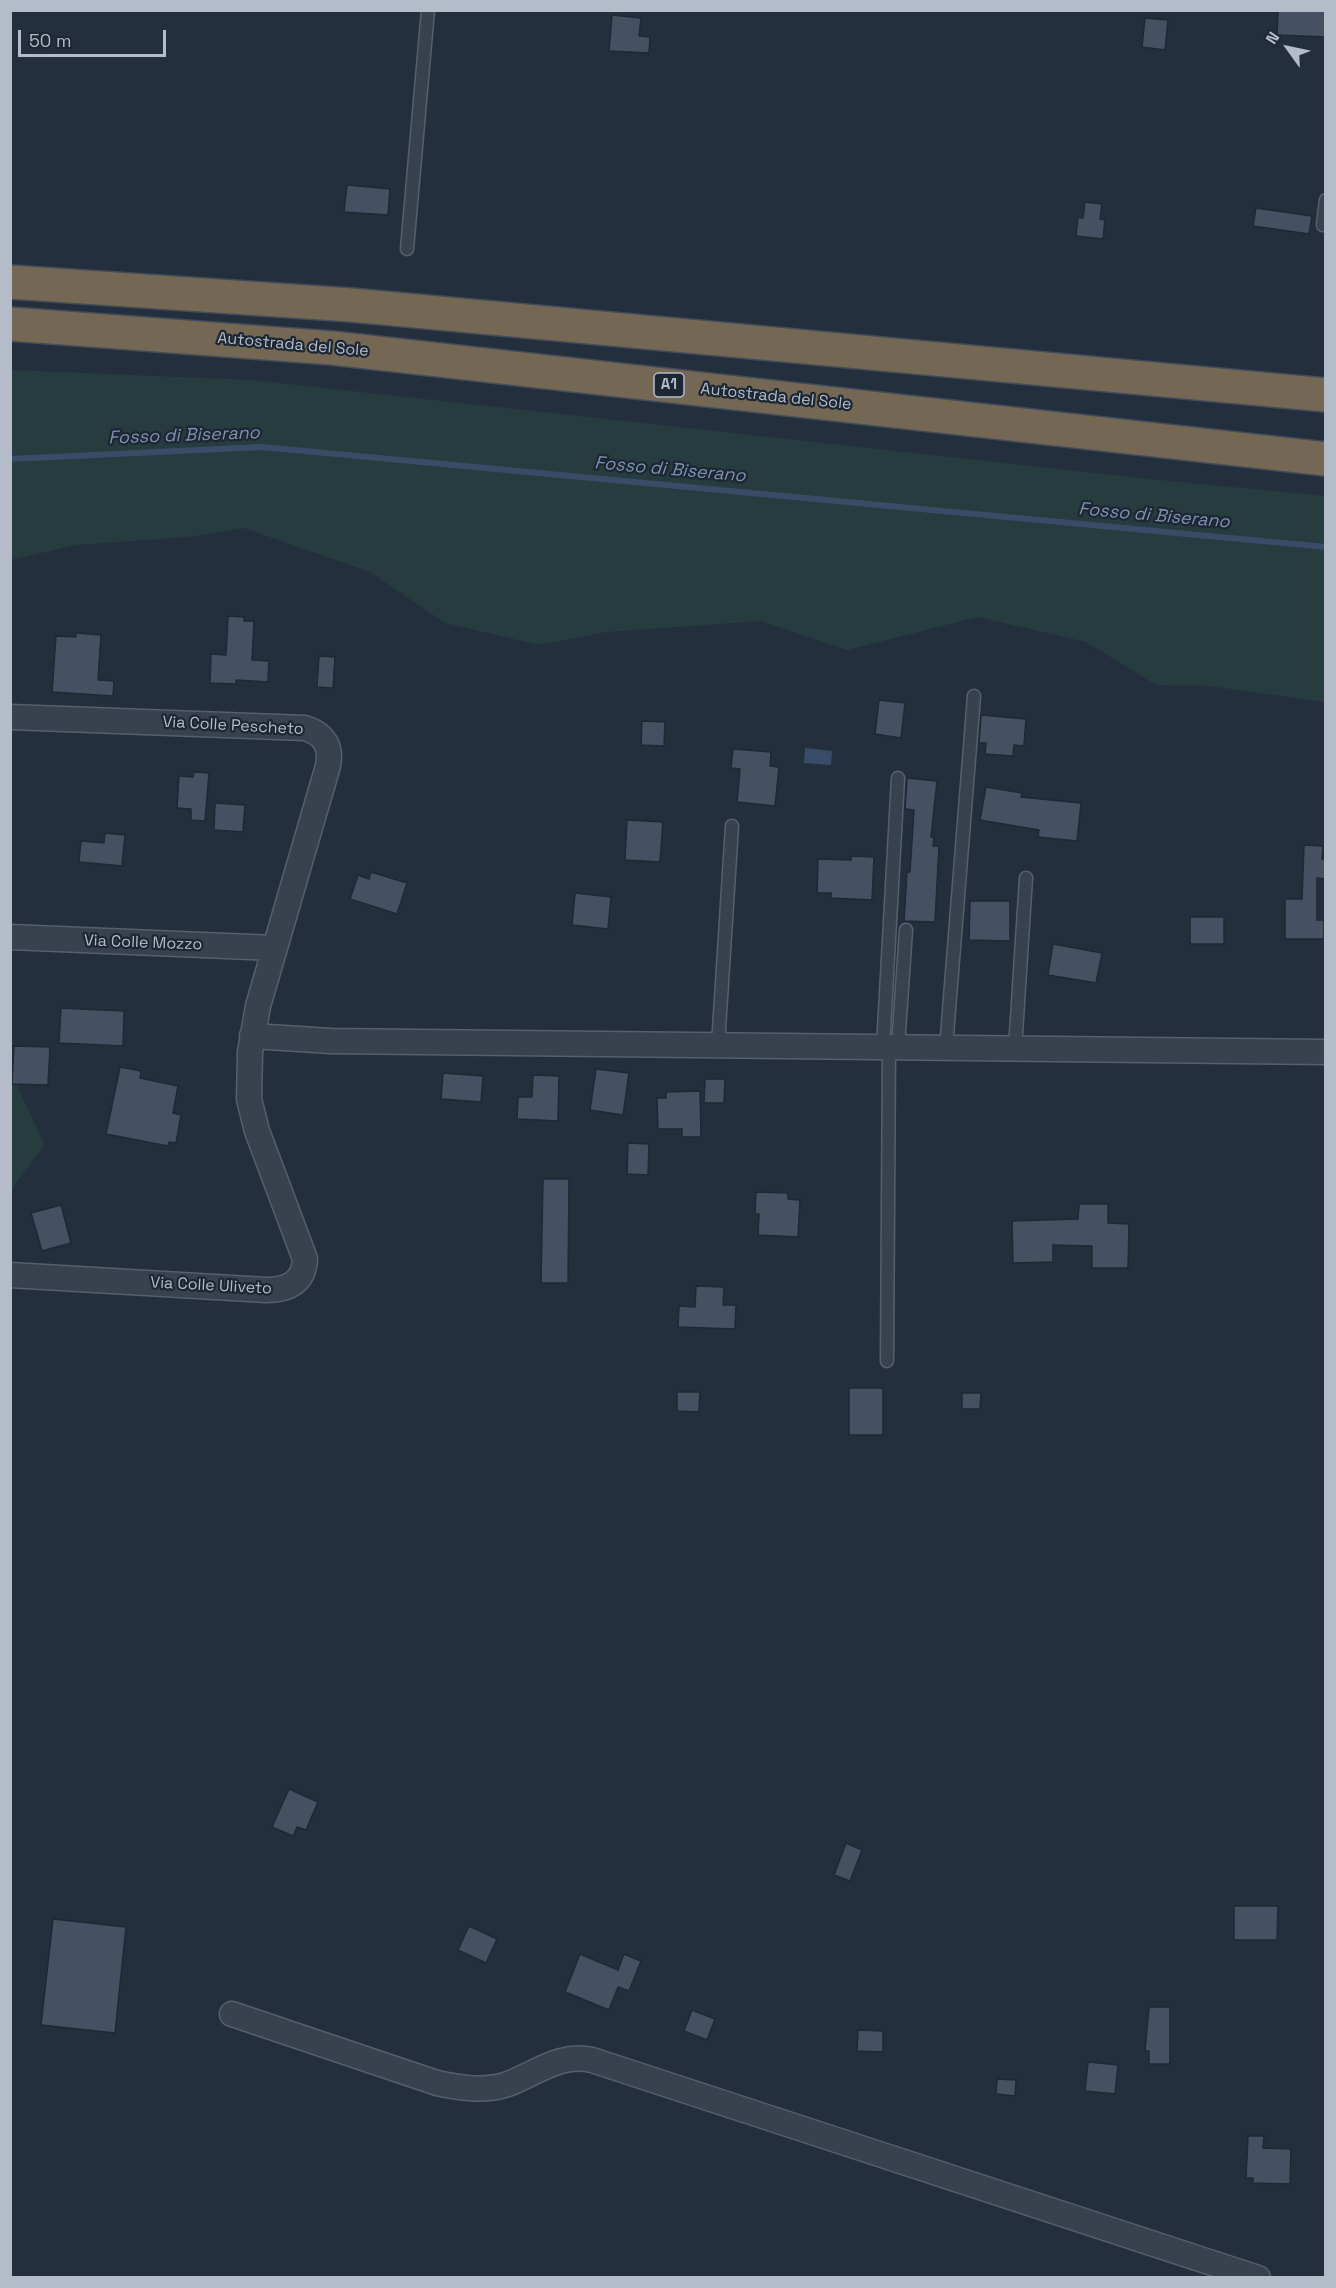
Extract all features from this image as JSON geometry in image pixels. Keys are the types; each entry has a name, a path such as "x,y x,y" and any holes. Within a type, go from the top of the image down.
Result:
{"highway":[{"path":"10,282 351,305 1326,395"},
{"name":"Autostrada del Sole","path":"10,324 332,348 1326,459"}],"street":[{"name":"Via Colle Pescheto","path":"10,717 298,728 312,730 322,737 330,751 328,766 252,1036"},
{"name":"Via Colle Mozzo","path":"10,937 275,948"},
{"path":"252,1036 331,1041 1326,1052"},
{"name":"Via Colle Uliveto","path":"10,1275 266,1290 283,1289 296,1282 303,1270 305,1259 257,1131 249,1099 248,1068 252,1036"},
{"path":"232,2014 437,2083 459,2088 507,2085 561,2060 572,2058 592,2060 1258,2277"}],"lane":[{"path":"407,249 428,10"},
{"path":"1323,225 1326,200"},
{"path":"946,1048 975,696"},
{"path":"887,1361 890,1047 898,778"},
{"path":"718,1045 732,826"},
{"path":"1015,1048 1026,878"},
{"path":"890,1047 906,930"}],"green space":[{"path":"11,370 252,380 1150,479 1325,496 1325,702 1209,686 1156,685 1086,642 978,617 847,650 761,621 607,632 539,645 445,623 370,572 244,528 189,537 76,545 11,560"},
{"path":"10,1071 45,1145 11,1190 10,1190"}],"water":[{"path":"805,748 832,751 831,765 804,763"}],"building":[{"path":"1278,10 1326,10 1326,37 1277,35"},
{"path":"612,15 641,18 639,36 650,37 649,53 609,51"},
{"path":"1145,18 1168,20 1165,50 1142,47"},
{"path":"347,185 390,189 388,215 344,212"},
{"path":"1085,202 1102,204 1100,219 1105,220 1103,239 1076,236 1078,217 1083,218"},
{"path":"1256,208 1312,216 1309,234 1253,226"},
{"path":"228,616 244,617 244,621 254,621 252,660 269,661 268,682 236,680 236,684 210,683 211,654 226,655"},
{"path":"76,633 101,635 98,680 114,681 113,696 52,692 56,636 76,637"},
{"path":"319,656 335,657 333,688 317,687"},
{"path":"879,700 905,703 901,738 875,734"},
{"path":"981,715 1026,719 1024,746 1014,745 1013,756 985,754 986,743 979,743"},
{"path":"642,721 665,722 664,746 641,745"},
{"path":"733,749 771,752 770,766 779,767 775,806 737,802 740,769 731,768"},
{"path":"194,772 209,773 205,821 191,820 191,809 177,808 179,776 193,777"},
{"path":"907,778 937,781 931,837 934,837 933,846 939,846 935,922 904,921 914,810 905,809"},
{"path":"986,787 1022,793 1021,797 1081,803 1077,841 1038,837 1039,830 980,820"},
{"path":"215,803 245,805 243,832 214,830"},
{"path":"627,820 663,822 660,862 625,860"},
{"path":"105,833 125,835 122,866 79,862 81,841 104,843"},
{"path":"1304,845 1323,846 1322,859 1326,859 1326,879 1317,878 1317,920 1324,920 1324,939 1285,939 1285,899 1302,899"},
{"path":"851,856 874,857 872,900 831,898 831,893 817,893 818,859 851,860"},
{"path":"371,872 407,883 397,914 350,899 358,875 369,879"},
{"path":"575,893 611,897 608,929 572,925"},
{"path":"970,901 1010,901 1010,941 969,940"},
{"path":"1190,917 1224,917 1224,944 1190,944"},
{"path":"1053,944 1102,953 1096,983 1048,975"},
{"path":"61,1008 124,1011 123,1046 59,1043"},
{"path":"14,1046 50,1047 48,1085 12,1084"},
{"path":"120,1067 141,1071 140,1078 178,1086 173,1113 181,1115 176,1143 169,1142 168,1146 106,1134"},
{"path":"596,1069 629,1073 623,1115 590,1110"},
{"path":"443,1073 483,1076 481,1102 441,1099"},
{"path":"533,1075 559,1076 558,1121 517,1119 518,1097 532,1097"},
{"path":"705,1079 725,1079 724,1103 704,1103"},
{"path":"700,1091 701,1137 682,1137 682,1129 658,1129 657,1098 666,1098 666,1092"},
{"path":"628,1143 649,1144 648,1175 627,1174"},
{"path":"543,1179 569,1179 568,1283 541,1283"},
{"path":"756,1192 788,1193 788,1199 800,1200 798,1237 758,1235 759,1214 755,1214"},
{"path":"1079,1204 1108,1204 1108,1223 1129,1224 1128,1268 1092,1268 1092,1246 1053,1245 1053,1262 1013,1263 1012,1221 1078,1219"},
{"path":"61,1205 71,1243 42,1251 31,1213"},
{"path":"696,1286 724,1287 723,1305 736,1305 735,1329 678,1327 679,1306 695,1307"},
{"path":"849,1388 883,1388 883,1435 849,1435"},
{"path":"677,1392 700,1392 699,1412 677,1411"},
{"path":"962,1393 981,1393 980,1409 962,1409"},
{"path":"289,1789 318,1802 306,1830 297,1827 293,1836 272,1827"},
{"path":"846,1843 862,1850 850,1881 834,1875"},
{"path":"1234,1906 1278,1906 1277,1940 1234,1940"},
{"path":"53,1919 126,1927 115,2033 41,2025"},
{"path":"469,1926 497,1939 486,1963 458,1950"},
{"path":"580,1954 618,1970 624,1954 641,1961 629,1991 618,1987 609,2010 565,1992"},
{"path":"1149,2007 1170,2007 1170,2064 1149,2064 1149,2051 1145,2051"},
{"path":"692,2010 715,2019 707,2040 684,2031"},
{"path":"858,2030 883,2031 883,2052 857,2051"},
{"path":"1088,2062 1118,2065 1115,2094 1085,2091"},
{"path":"997,2079 1016,2080 1015,2096 996,2094"},
{"path":"1248,2136 1264,2136 1263,2148 1291,2149 1290,2184 1253,2183 1253,2178 1246,2178"}],"waterway":[{"name":"Fosso di Biserano","path":"10,459 262,447 1326,547"}]}
